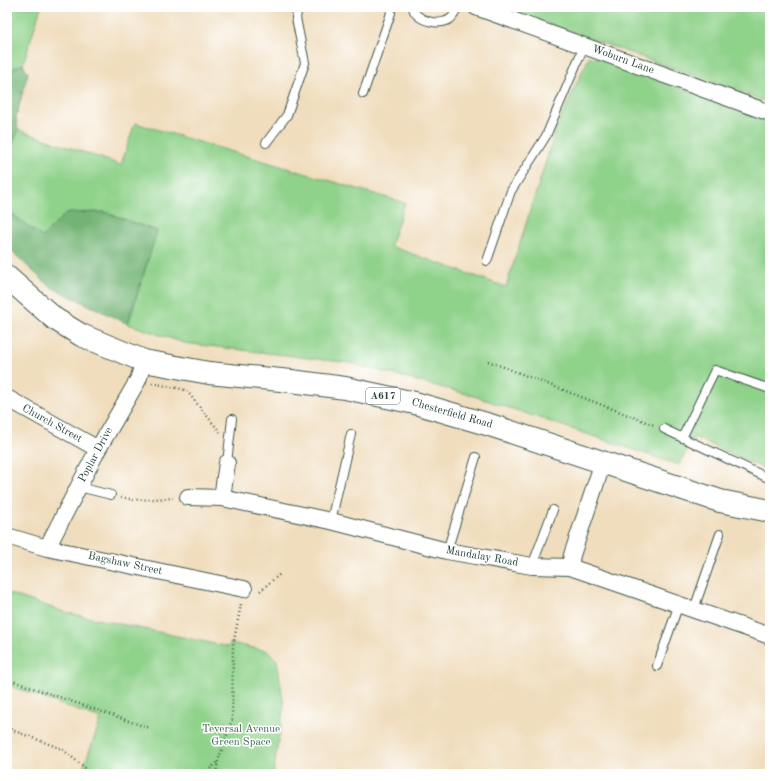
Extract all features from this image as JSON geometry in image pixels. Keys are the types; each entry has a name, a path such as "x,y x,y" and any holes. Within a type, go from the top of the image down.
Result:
{"highway":[{"name":"Chesterfield Road","path":"7,277 55,319 141,371 209,373 291,381 345,388 415,403 603,462 720,501 770,511"}],"street":[{"name":"Woburn Lane","path":"476,7 770,113"},
{"name":"Poplar Drive","path":"47,548 98,449 141,371"},
{"name":"Church Street","path":"7,398 98,449"},
{"path":"570,567 572,555 603,462"},
{"path":"222,498 227,463"},
{"name":"Mandalay Road","path":"188,497 222,498 331,521 447,551 532,566 570,567 770,636"},
{"name":"Bagshaw Street","path":"7,536 47,548 244,589"}],"lane":[{"path":"266,143 287,115 305,63 296,18 298,7"},
{"path":"363,94 391,13 390,7"},
{"path":"413,7 417,15 433,22 442,23 454,16 457,7"},
{"path":"487,261 511,191 546,136 584,46"},
{"path":"682,438 715,370 770,389"},
{"path":"227,463 232,419"},
{"path":"664,429 770,479"},
{"path":"331,521 351,434"},
{"path":"447,551 476,457"},
{"path":"79,487 111,495"},
{"path":"532,566 553,510"},
{"path":"657,666 687,607 720,534"}],"path":[{"path":"488,361 664,429"},
{"path":"141,371 186,390 221,434"},
{"path":"111,495 134,500 188,497"},
{"path":"216,774 218,761 232,720 233,646 244,589 259,591 280,574"},
{"path":"7,679 149,728"},
{"path":"7,728 62,749 90,772 97,774"},
{"path":"204,774 218,761"}],"green space":[{"path":"7,7 41,7 23,64 14,68 7,83"},
{"path":"502,7 770,7 770,103"},
{"path":"589,57 602,58 770,121 770,471 694,437 679,465 474,396 350,363 184,343 128,324 157,231 104,212 67,213 42,237 7,210 7,160 18,130 121,165 135,123 405,203 390,246 506,287 557,126"},
{"path":"23,64 28,73 16,117 18,130 7,160 7,83 14,68"},
{"path":"7,210 42,237 66,213 104,212 157,231 128,324 49,286 7,247"},
{"name":"Teversal Avenue Green Space","path":"7,593 68,613 229,647 230,643 268,651 277,660 284,706 273,774 81,774 101,719 7,685"}]}
